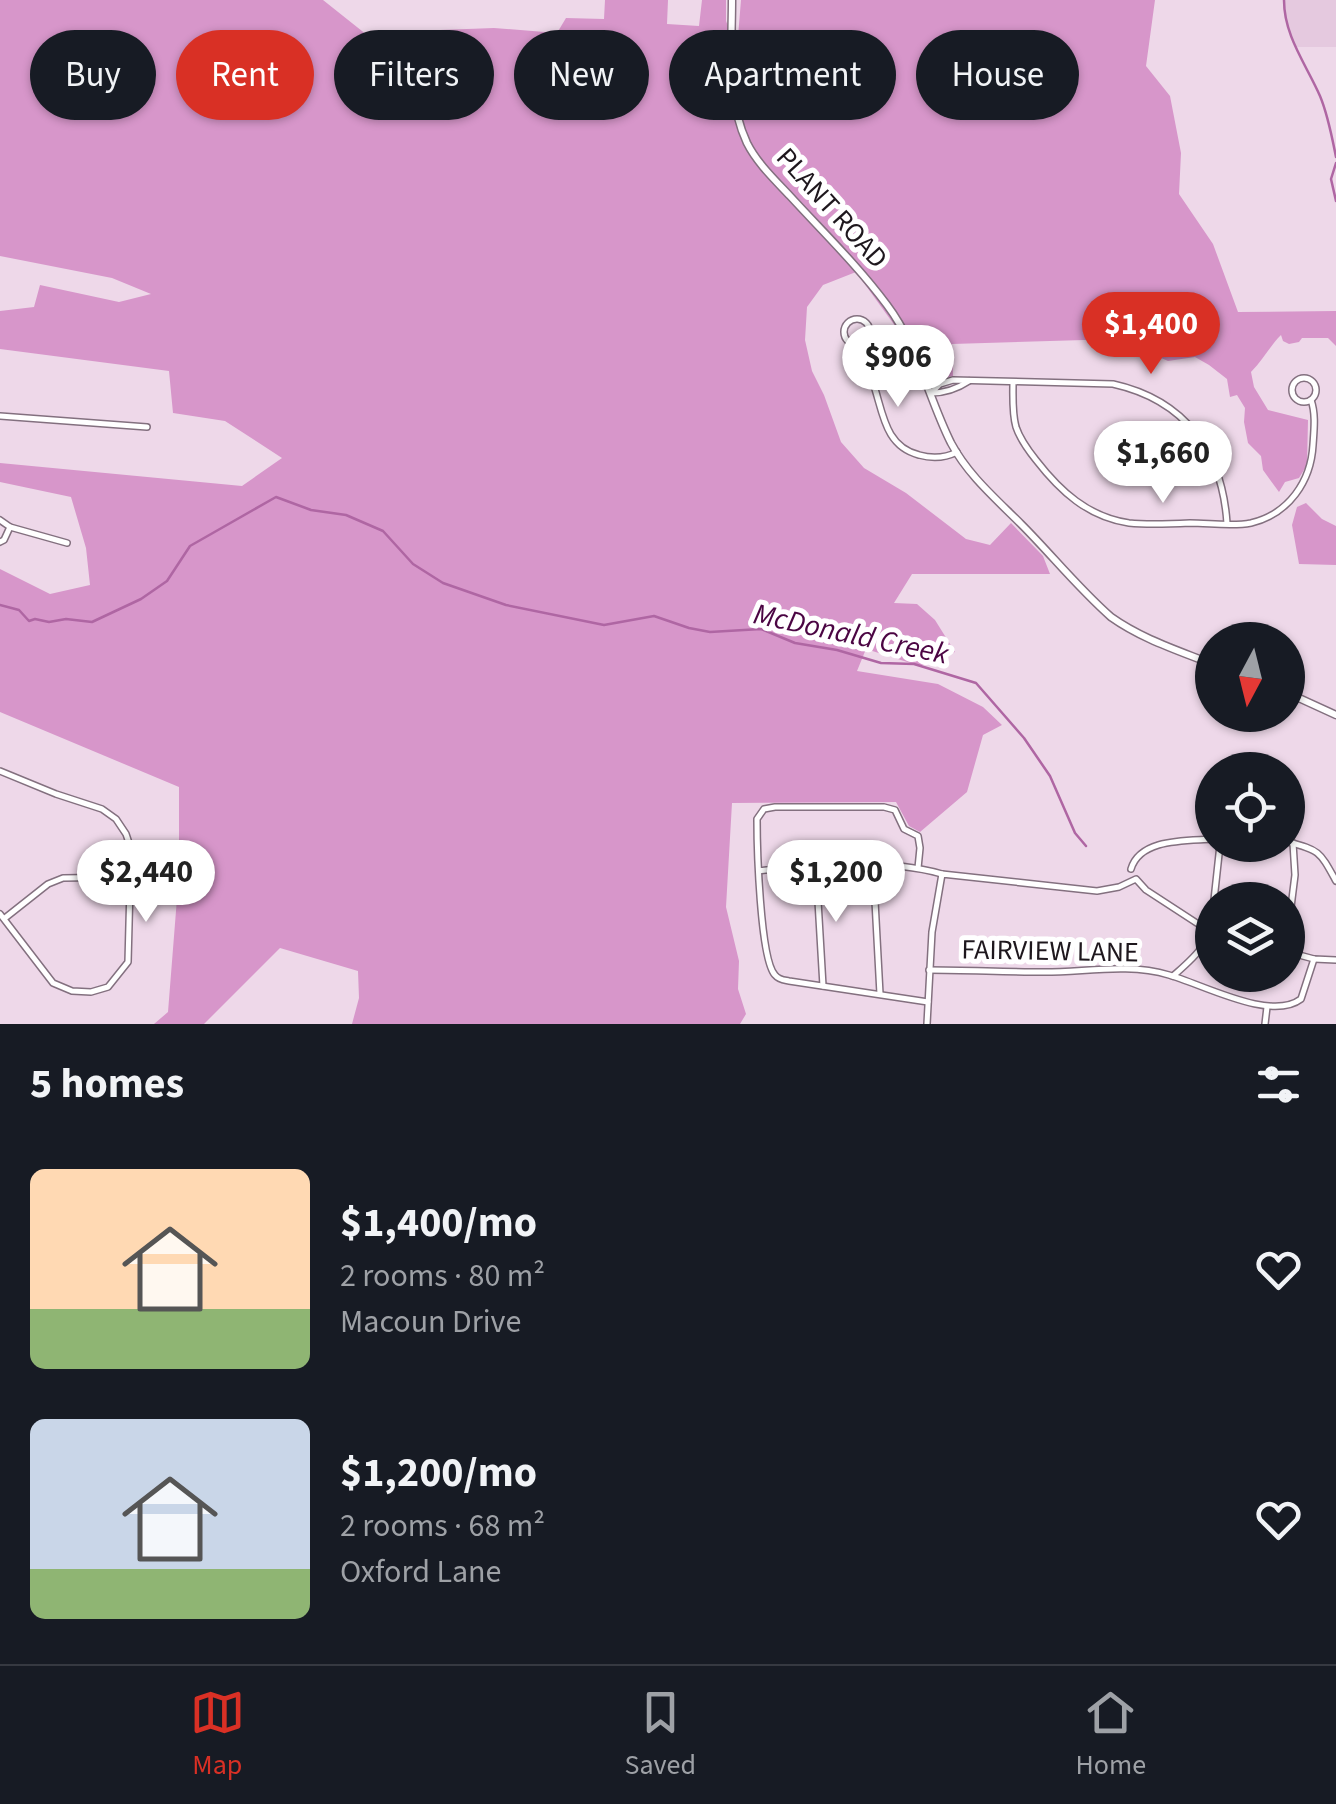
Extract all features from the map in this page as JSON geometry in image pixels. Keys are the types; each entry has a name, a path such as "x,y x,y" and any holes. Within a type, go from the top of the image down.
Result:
{"street":[{"name":"PLANT ROAD","path":"732,0 732,84 737,117 748,146 866,278 897,319 957,452 988,493 1111,617 1150,640 1195,657"},
{"path":"855,319 866,323 870,330 866,341 859,344 850,342 845,331 855,319"},
{"path":"859,344 858,355 868,370 892,438 924,457 957,452"},
{"path":"1013,382 1017,431 1054,484 1086,508 1129,523 1249,523 1270,516 1292,500 1304,483 1312,460 1311,400 1316,393 1315,384 1305,378 1297,380 1292,385 1294,396 1304,402 1311,400"},
{"path":"930,393 959,388 970,381 1113,384 1136,389 1184,418 1201,440 1219,474 1225,494 1226,523"},
{"path":"0,416 147,427"},
{"path":"0,520 10,527 67,543"},
{"path":"0,542 10,527"},
{"path":"1305,701 1336,715"},
{"path":"0,770 116,818 132,849 128,962 108,987 91,992 72,991 52,983 2,916 63,878 130,877"},
{"path":"918,868 918,836 904,829 894,810 775,806 764,809 758,819 764,926 774,974 781,979 928,1002"},
{"path":"1131,869 1137,856 1152,848 1195,840"},
{"path":"1305,846 1322,856 1336,881"},
{"path":"872,864 880,994"},
{"path":"760,871 872,864 1097,891 1119,888 1136,879 1195,922"},
{"path":"816,867 823,986"},
{"path":"927,1024 929,970 942,874"},
{"path":"1173,976 1195,956"},
{"path":"1305,957 1336,960"},
{"path":"1265,1024 1267,1006 1285,1007 1300,1000 1314,960"},
{"name":"FAIRVIEW LANE","path":"929,970 1131,969 1173,976 1267,1006"}],"shaded area":[{"path":"0,0 323,0 361,30 334,30 334,120 494,120 494,30 440,30 494,28 519,30 514,30 514,120 649,120 649,30 559,30 566,18 604,19 605,0 668,0 667,24 699,26 702,0 726,0 730,30 669,30 669,120 896,120 896,30 739,30 741,0 1155,0 1146,66 1170,96 1181,153 1179,194 1213,244 1238,312 1336,311 1336,346 1328,338 1302,338 1289,344 1281,335 1251,372 1254,387 1268,410 1308,420 1307,465 1299,478 1285,482 1279,492 1263,470 1261,456 1248,443 1245,408 1237,395 1230,397 1227,379 1195,357 1168,361 1123,341 952,344 953,376 933,381 912,364 903,337 856,272 823,285 807,307 805,340 812,371 841,442 864,468 906,493 966,539 990,545 1011,523 1043,556 1050,574 912,574 894,603 917,604 935,620 955,652 920,666 866,649 857,671 938,684 983,707 1002,725 983,735 967,792 920,832 909,826 896,802 732,803 726,907 739,961 738,989 746,1014 740,1024 352,1024 359,998 358,971 280,948 204,1024 154,1024 168,1012 179,873 179,787 0,712 0,569 50,594 90,585 86,548 71,497 0,482 0,463 242,486 282,458 225,421 173,413 169,371 0,349 0,311 34,307 40,285 119,302 151,294 112,278 0,256"},
{"path":"1284,0 1336,0 1336,47 1295,47 1284,15"},
{"path":"1306,503 1336,526 1336,565 1299,564 1292,525 1297,507"}],"waterway":[{"path":"1284,0 1297,50 1323,103 1336,157"},
{"path":"1336,163 1331,179 1336,201"},
{"name":"McDonald Creek","path":"0,605 19,610 29,621 92,622 141,599 167,581 190,546 276,497 311,510 346,515 383,531 413,564 443,583 506,605 604,625 654,616 710,632 761,629 795,643 881,663 914,664 976,683 1024,738 1050,776 1075,833 1086,846"}]}
